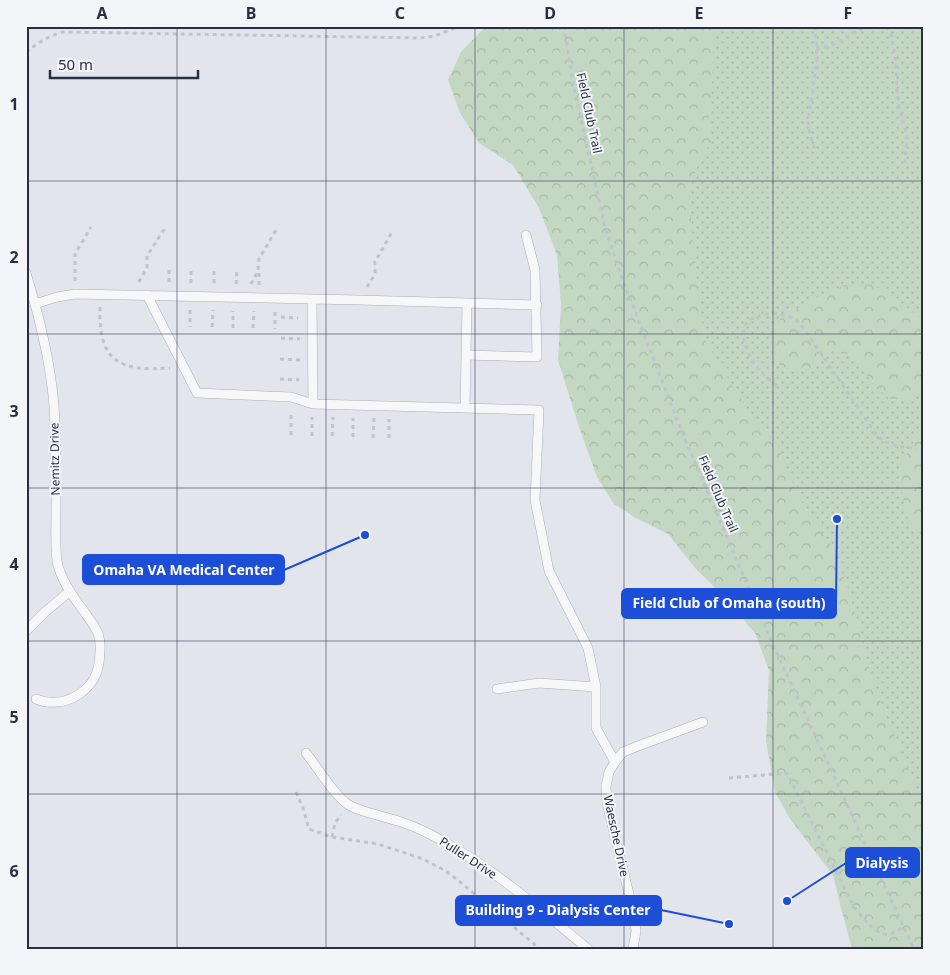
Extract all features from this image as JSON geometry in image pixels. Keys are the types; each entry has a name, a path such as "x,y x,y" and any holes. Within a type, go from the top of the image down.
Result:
{"lane":[{"path":"466,355 537,356 535,270 526,235"},
{"name":"Nemitz Drive","path":"26,273 46,350 54,410 56,547 60,572 70,592 100,637 96,676 88,686 77,695 64,701 52,702 36,699"},
{"path":"35,304 75,294 537,305"},
{"path":"147,296 198,393 292,398 312,404 539,410 535,500 549,571 588,648 596,687 596,728 614,762 623,752 702,722"},
{"path":"312,299 312,404"},
{"path":"465,408 466,303"},
{"path":"26,632 45,612 70,592"},
{"path":"497,689 539,683 596,687"},
{"name":"Puller Drive","path":"306,753 336,792 348,804 360,810 419,829 466,854 504,881 588,949"},
{"name":"Waesche Drive","path":"614,762 609,772 606,786 607,803 634,915 636,932 633,949"}],"path":[{"path":"26,52 43,39 64,32 420,38 434,36 458,26"},
{"name":"Field Club Trail","path":"564,26 574,88 605,227 620,272 682,432 770,638 914,949"},
{"path":"815,26 817,61 808,121 815,150"},
{"path":"816,49 827,47 843,40 867,26"},
{"path":"887,26 896,64 899,106 907,136 905,163"},
{"path":"75,294 75,254 91,226"},
{"path":"130,295 147,268 147,256 165,228"},
{"path":"243,298 258,271 259,259 276,230"},
{"path":"359,300 375,274 374,262 392,232"},
{"path":"100,306 102,340 108,353 113,358 123,364 139,369 167,368 172,366"},
{"path":"777,386 762,374 752,360 747,348 744,337 746,323 751,318 767,314 781,314 791,316 800,323 878,437 893,445 917,448"},
{"path":"280,359 312,360"},
{"path":"280,379 312,380"},
{"path":"291,435 292,398"},
{"path":"728,778 787,774 854,907 867,923 880,934 887,935 904,927"},
{"path":"296,792 309,829 332,837 378,844 423,859 444,870 459,881 540,949"}],"green space":[{"path":"486,26 715,26 708,121 712,140 698,164 689,190 696,279 705,340 752,415 777,444 798,495 835,553 849,591 874,685 924,809 924,949 852,949 833,875 790,819 775,792 766,741 769,671 756,635 730,602 696,569 668,534 636,518 614,504 597,477 558,360 561,304 557,255 539,208 513,165 479,143 460,113 448,80 461,52"},
{"path":"600,26 924,26 924,864 677,379"},
{"path":"869,283 898,300 924,322 924,394 912,399 889,399 870,381 859,362 845,353 832,351 816,366 798,372 780,366 773,353 772,336 779,320 813,299 845,285"},
{"path":"924,434 924,538 907,517 902,492 900,465 918,435"}],"place":[{"name":"Field Club of Omaha (south)","path":"837,519"},
{"name":"Omaha VA Medical Center","path":"365,535"},
{"name":"Dialysis","path":"787,901"},
{"name":"Building 9 - Dialysis Center","path":"729,924"}]}
